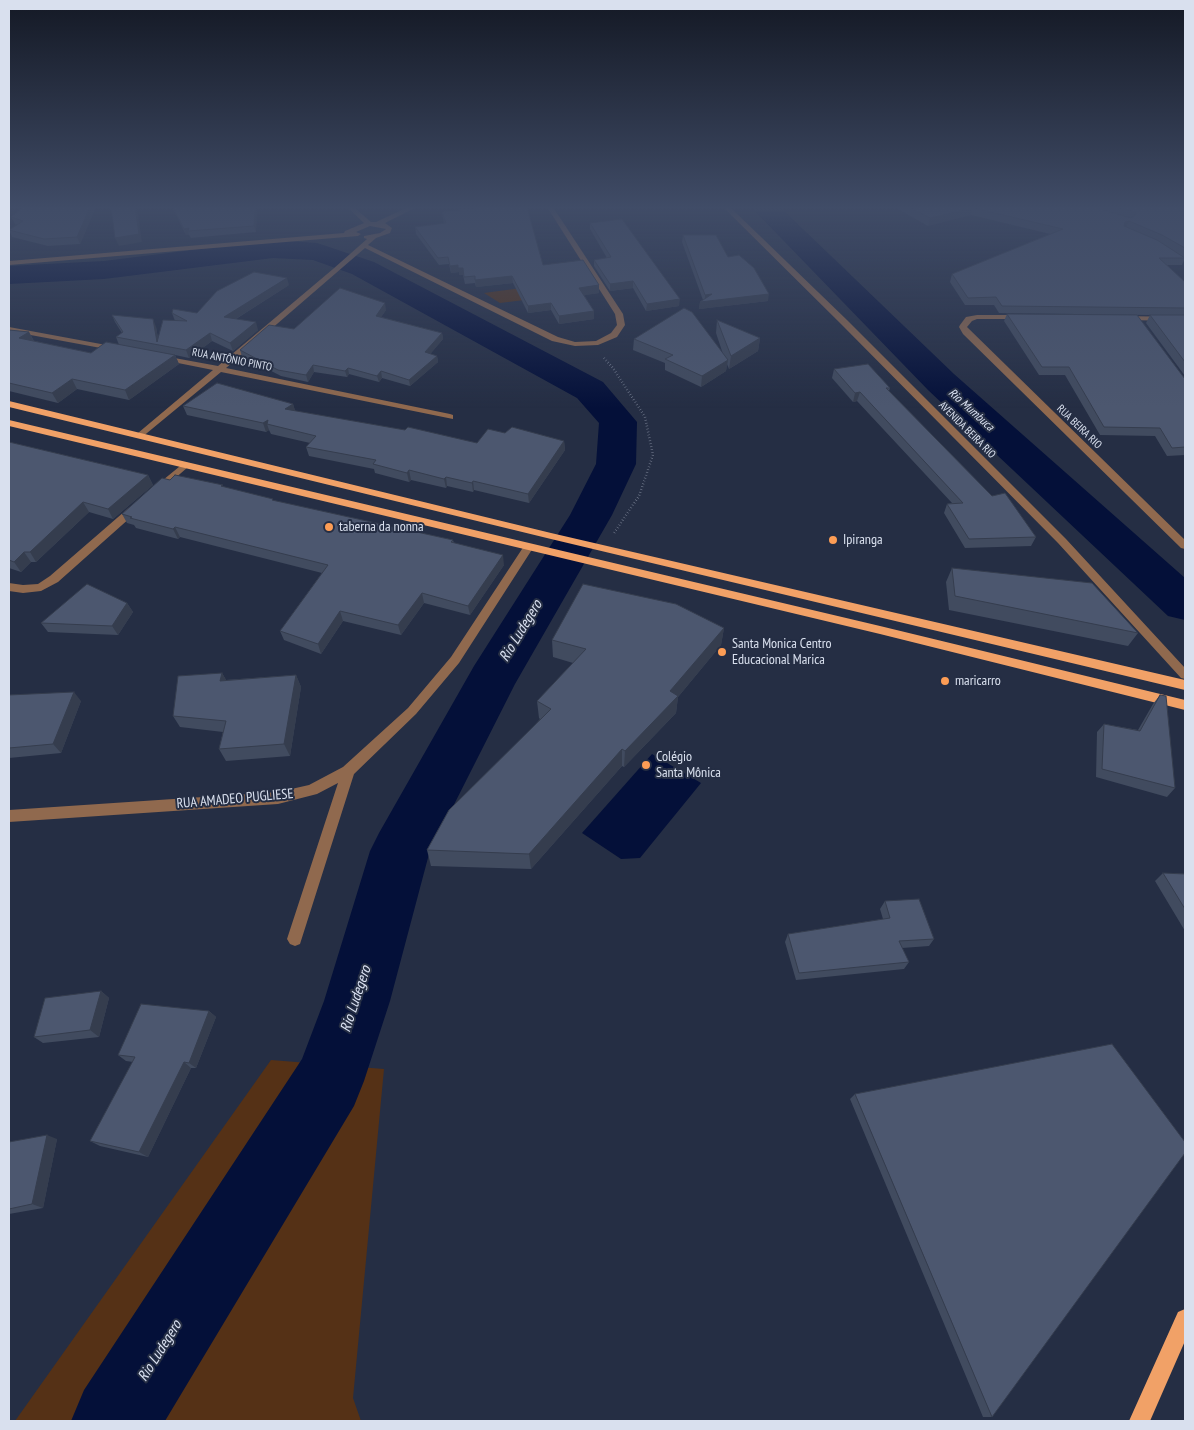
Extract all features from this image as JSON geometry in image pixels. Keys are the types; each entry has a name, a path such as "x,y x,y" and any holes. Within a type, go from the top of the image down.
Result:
{"main road":[{"path":"9,404 551,536 1185,685"},
{"path":"9,423 528,548 543,550 607,567 880,630 1185,705"},
{"path":"1140,1421 1185,1319"}],"street":[{"path":"141,435 333,274"},
{"path":"430,274 555,339 575,344 589,344 598,343 614,335 621,326 620,314 594,274"},
{"name":"AVENIDA BEIRA RIO","path":"795,274 1062,541 1185,675"},
{"name":"RUA BEIRA RIO","path":"1027,317 977,317 968,319 965,322 964,328 1185,546"},
{"path":"1116,318 1185,319"},
{"path":"1136,318 1142,326"},
{"path":"9,329 124,350"},
{"name":"RUA ANTÔNIO PINTO","path":"153,356 221,368 450,417"},
{"path":"9,587 23,589 41,587 54,579 185,465"},
{"name":"RUA AMADEO PUGLIESE","path":"9,816 278,798 312,790 348,771 412,711 455,660 528,548"},
{"path":"296,938 348,771"}],"path":[{"path":"589,344 614,368 645,417 653,455 639,496 604,548"}],"shaded area":[{"path":"581,280 589,292 500,303 484,293"},
{"path":"271,1060 384,1069 353,1398 361,1421 15,1421"}],"water":[{"path":"652,754 701,783 640,858 621,859 582,833"}],"building":[{"path":"251,274 264,274 287,278 224,317 256,322 230,343 210,333 186,350 116,337 123,332 112,315 153,319 157,342 163,320 187,321 172,313 173,309 197,313 217,291"},
{"path":"464,274 592,274 599,285 579,288 594,311 559,316 551,303 528,306 512,276 475,280 475,276 464,277"},
{"path":"603,274 662,274 680,299 647,304 633,281 610,284"},
{"path":"697,274 757,274 769,294 700,302 712,294 705,295"},
{"path":"952,274 1176,274 1185,282 1185,308 1002,306 996,297 968,298"},
{"path":"340,288 385,303 376,316 442,333 425,352 437,356 409,380 381,371 377,376 348,368 345,371 313,365 306,375 278,370 240,350 269,325 294,329"},
{"path":"684,308 692,312 728,360 702,376 665,359 673,355 634,339"},
{"path":"1007,314 1137,315 1185,379 1185,447 1172,448 1160,428 1104,427 1069,367 1042,367"},
{"path":"1150,315 1185,315 1185,362"},
{"path":"717,320 760,338 731,356"},
{"path":"9,330 29,332 19,338 91,353 106,342 175,355 125,390 72,379 52,393 9,383"},
{"path":"868,364 890,388 886,388 992,496 1005,493 1036,537 969,539 947,504 963,503 860,392 855,393 834,369"},
{"path":"217,383 293,404 285,409 405,430 408,427 477,443 488,429 505,433 512,427 564,441 528,494 473,481 472,483 446,477 444,479 409,470 407,473 373,464 376,460 306,447 316,436 267,424 268,420 263,423 183,406"},
{"path":"9,442 148,475 108,509 83,502 30,552 24,552 14,562 9,560"},
{"path":"175,475 223,485 221,486 272,500 453,540 451,542 503,555 468,606 422,593 398,625 340,611 318,644 280,631 328,565 175,527 173,529 130,518 132,517 122,514 162,478 170,480"},
{"path":"952,568 1092,583 1138,633 955,596"},
{"path":"87,584 127,603 112,626 41,623"},
{"path":"583,584 676,604 724,628 670,691 678,696 625,751 622,749 529,854 427,850 449,810 551,709 537,701 586,649 552,640"},
{"path":"222,673 220,681 296,675 284,744 219,749 226,721 173,716 178,676"},
{"path":"74,692 53,744 9,748 9,695"},
{"path":"1160,695 1166,696 1175,788 1102,769 1104,724 1140,731"},
{"path":"1163,873 1185,874 1185,909"},
{"path":"919,899 934,939 899,941 909,962 799,973 788,934 890,918 885,901"},
{"path":"101,991 90,1030 34,1037 45,998"},
{"path":"141,1004 209,1011 189,1063 184,1062 139,1152 90,1141 135,1057 118,1055"},
{"path":"1112,1044 1185,1142 1185,1153 992,1417 855,1094"},
{"path":"47,1135 32,1204 9,1209 9,1142"}],"waterway":[{"name":"Rio Ludegero","path":"9,275 33,274"},
{"name":"Rio Ludegero","path":"115,1421 329,1081 357,1001 400,851 492,679 591,515 616,464 618,422 590,390 374,274"},
{"name":"Rio Mumbuca","path":"831,274 941,382 1185,604"}],"place":[{"name":"taberna da nonna","path":"329,527"},
{"name":"Ipiranga","path":"833,540"},
{"name":"Santa Monica Centro Educacional Marica","path":"722,652"},
{"name":"maricarro","path":"945,681"},
{"name":"Colégio Santa Mônica","path":"646,765"}]}
